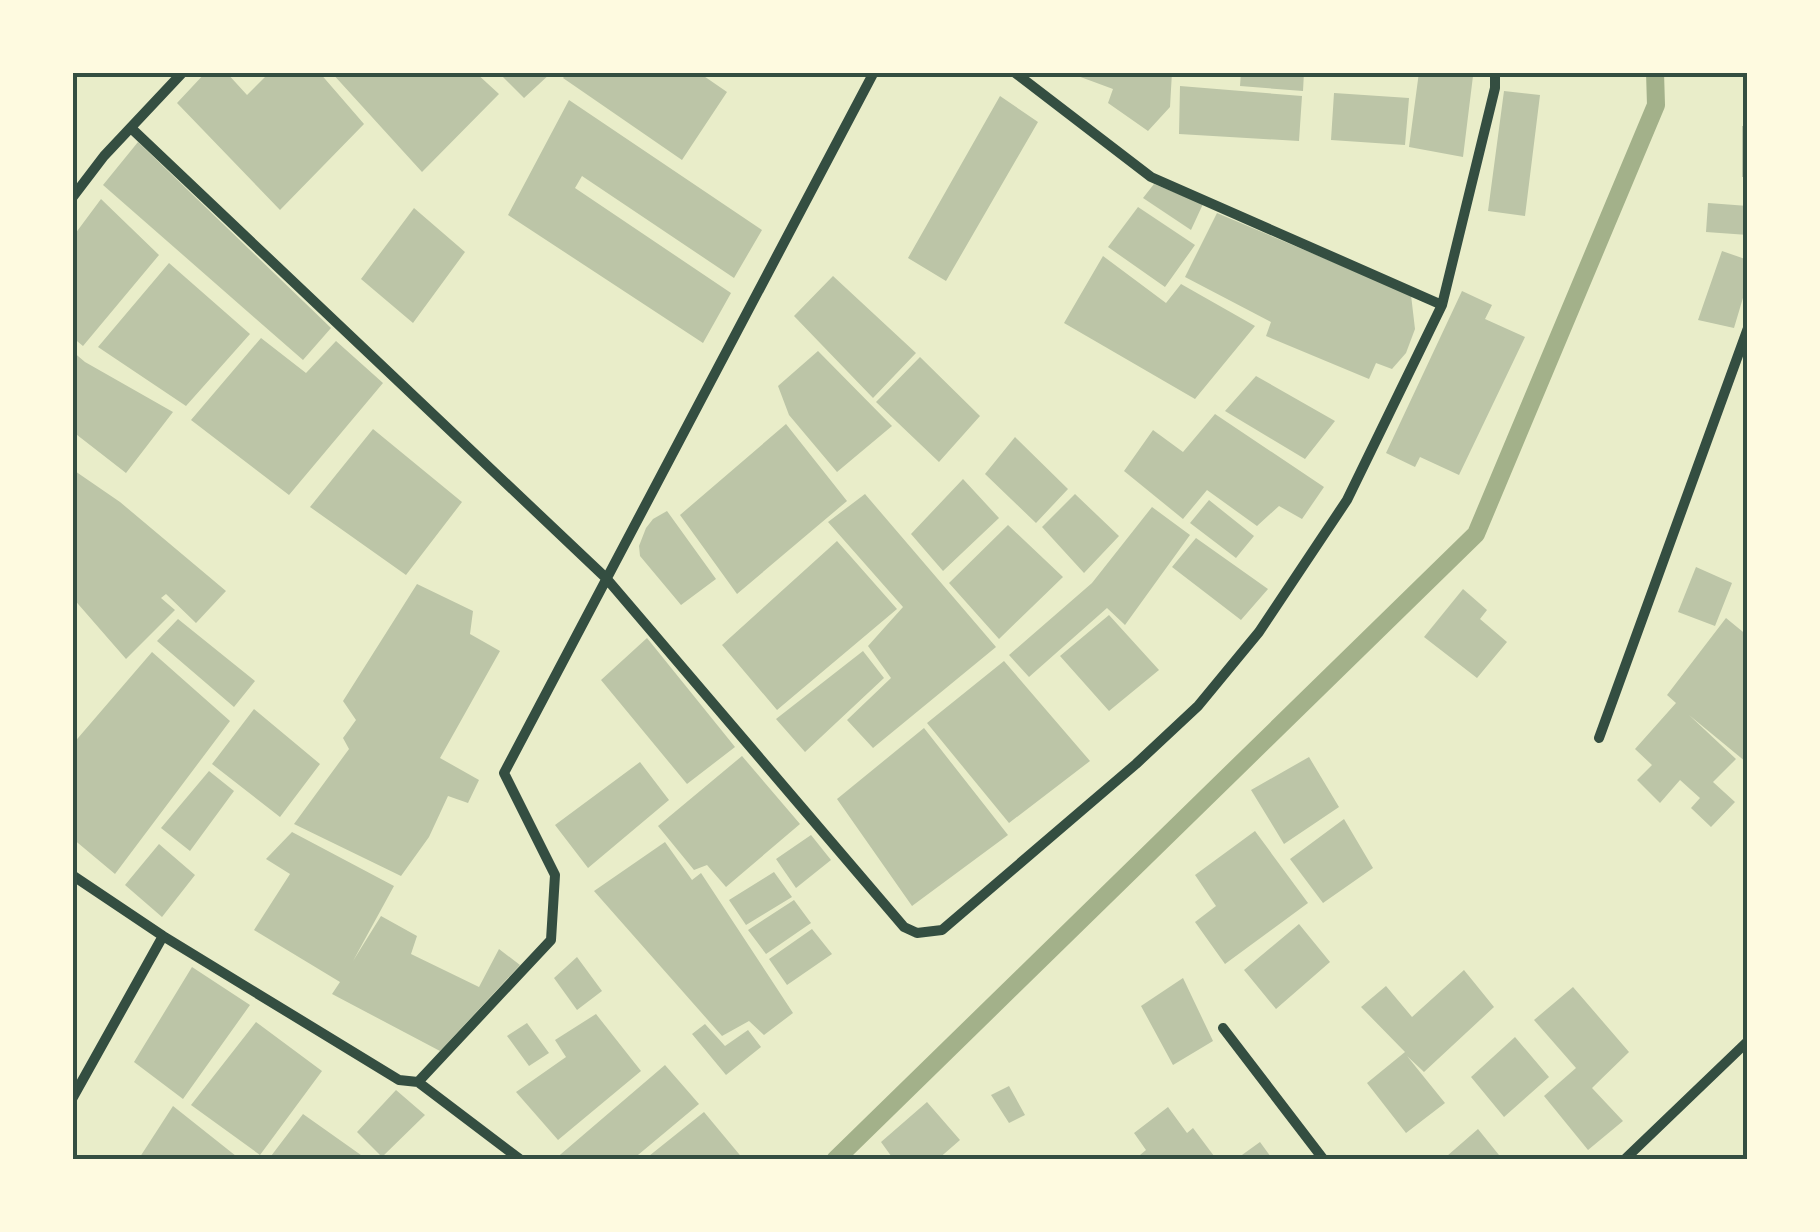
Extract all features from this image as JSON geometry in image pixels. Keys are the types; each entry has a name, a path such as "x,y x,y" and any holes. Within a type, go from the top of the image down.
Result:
{"street":[{"path":"72,198 183,72"},
{"path":"418,1082 551,940 555,875 504,773 874,72"},
{"path":"1014,72 1152,176 1442,305"},
{"path":"131,128 606,578 904,926 917,933 935,932 1136,764 1198,706 1259,632 1347,500 1442,305 1495,72"},
{"path":"1599,738 1748,328"},
{"path":"72,874 163,936 399,1080 418,1082 522,1160"},
{"path":"72,1099 163,936"},
{"path":"1223,1028 1324,1160"},
{"path":"1624,1160 1748,1041"}],"building":[{"path":"206,72 226,72 247,95 270,72 319,72 364,124 280,210 177,103"},
{"path":"331,72 475,72 499,94 422,172"},
{"path":"498,72 552,72 524,98"},
{"path":"568,72 698,72 727,92 682,160 563,78"},
{"path":"1067,72 1172,72 1170,107 1148,131 1108,103 1113,89"},
{"path":"1241,72 1304,72 1303,91 1240,86"},
{"path":"1419,72 1473,76 1463,157 1409,147"},
{"path":"1180,86 1302,96 1299,141 1179,134"},
{"path":"1504,91 1540,95 1525,216 1488,211"},
{"path":"1334,93 1409,98 1405,145 1331,140"},
{"path":"1000,96 1038,122 946,281 908,258"},
{"path":"569,100 762,230 734,278 582,176 575,188 731,293 703,343 508,215"},
{"path":"1742,126 1748,126 1748,177 1742,177"},
{"path":"138,142 331,328 303,360 103,185"},
{"path":"1154,184 1203,204 1191,230 1143,198"},
{"path":"101,199 159,255 83,346 72,337 72,238"},
{"path":"1708,203 1748,206 1748,235 1706,232"},
{"path":"1138,207 1195,245 1165,287 1108,247"},
{"path":"414,208 465,252 413,323 361,279"},
{"path":"1217,213 1411,295 1415,329 1406,353 1392,369 1376,363 1369,379 1266,336 1271,322 1185,277"},
{"path":"1722,251 1748,260 1748,281 1734,328 1698,320"},
{"path":"1103,256 1166,303 1181,284 1255,326 1195,399 1064,323"},
{"path":"169,263 250,334 186,406 98,347"},
{"path":"833,276 916,353 873,398 794,316"},
{"path":"1462,291 1492,305 1485,319 1525,337 1459,475 1420,457 1415,467 1386,453"},
{"path":"261,338 306,373 336,341 383,383 289,495 191,420"},
{"path":"72,351 173,412 126,473 72,431"},
{"path":"818,351 892,426 837,472 789,415 778,386"},
{"path":"920,357 980,416 939,462 876,402"},
{"path":"1256,376 1335,421 1305,459 1225,411"},
{"path":"1215,414 1324,487 1302,519 1279,506 1257,526 1207,490 1183,519 1124,471 1153,430 1183,452"},
{"path":"786,424 847,501 737,594 680,515"},
{"path":"373,429 462,502 406,575 310,507"},
{"path":"1015,437 1068,489 1036,523 985,474"},
{"path":"72,469 120,502 226,591 196,623 166,594 161,598 175,610 126,659 72,597"},
{"path":"963,479 999,518 943,571 911,534"},
{"path":"865,494 996,647 873,748 847,720 891,678 868,646 903,607 828,522"},
{"path":"1075,494 1119,536 1084,573 1042,527"},
{"path":"1209,500 1254,536 1236,558 1190,523"},
{"path":"1152,507 1190,535 1125,625 1107,608 1029,677 1009,655 1092,583"},
{"path":"667,511 716,579 681,605 640,556 639,546 646,528"},
{"path":"1008,525 1063,577 999,639 949,583"},
{"path":"1196,538 1268,589 1241,620 1172,567"},
{"path":"837,541 897,609 777,710 722,645"},
{"path":"1696,567 1732,583 1715,626 1678,612"},
{"path":"417,584 473,611 470,634 500,651 440,758 479,780 468,803 448,796 429,837 401,876 294,824 349,749 343,738 356,720 343,701"},
{"path":"1463,589 1487,610 1480,619 1507,642 1477,678 1424,637"},
{"path":"1109,615 1159,670 1109,711 1060,656"},
{"path":"1726,618 1748,636 1748,760 1689,715 1736,759 1713,782 1735,802 1711,827 1691,808 1700,798 1680,780 1660,803 1637,780 1652,765 1635,749 1676,703 1667,695"},
{"path":"178,619 255,681 234,707 157,641"},
{"path":"647,638 735,747 687,784 601,680"},
{"path":"863,651 884,678 805,752 776,719"},
{"path":"152,652 230,721 115,874 72,838 72,745"},
{"path":"1004,661 1090,761 1009,823 927,723"},
{"path":"254,709 320,764 280,817 212,764"},
{"path":"924,728 1008,835 912,906 837,799"},
{"path":"742,756 800,824 726,887 707,865 694,870 658,826"},
{"path":"1309,757 1339,807 1284,844 1251,790"},
{"path":"640,762 669,800 588,868 555,825"},
{"path":"209,771 234,791 190,851 161,828"},
{"path":"1344,819 1373,868 1323,903 1290,859"},
{"path":"1255,831 1308,903 1225,964 1195,922 1216,906 1195,875"},
{"path":"292,832 394,886 353,961 381,916 417,936 411,954 479,987 499,949 520,965 440,1051 332,994 340,982 254,930 290,874 266,859"},
{"path":"811,835 831,860 796,888 776,859"},
{"path":"665,842 692,880 701,873 793,1013 764,1035 749,1021 722,1036 594,891"},
{"path":"159,844 195,875 162,917 125,885"},
{"path":"774,872 792,897 746,925 729,900"},
{"path":"794,900 811,923 766,954 748,930"},
{"path":"1299,924 1330,962 1276,1009 1244,970"},
{"path":"812,929 832,954 787,985 769,959"},
{"path":"577,957 602,991 577,1010 554,978"},
{"path":"192,967 250,1005 183,1099 134,1062"},
{"path":"1464,970 1494,1007 1424,1072 1407,1056 1445,1103 1406,1133 1367,1083 1405,1052 1361,1007 1386,986 1412,1017"},
{"path":"1183,978 1213,1041 1173,1065 1141,1006"},
{"path":"1573,987 1629,1052 1592,1088 1623,1121 1588,1150 1544,1096 1576,1068 1534,1020"},
{"path":"596,1014 641,1071 558,1140 516,1092 566,1057 555,1040"},
{"path":"256,1022 322,1071 260,1155 191,1105"},
{"path":"527,1023 549,1053 529,1066 507,1036"},
{"path":"705,1024 725,1046 748,1030 761,1047 726,1075 692,1034"},
{"path":"1515,1037 1549,1077 1504,1117 1471,1077"},
{"path":"665,1065 699,1104 632,1160 554,1160"},
{"path":"1009,1086 1025,1115 1009,1123 991,1095"},
{"path":"396,1090 425,1115 382,1157 357,1132"},
{"path":"927,1102 960,1140 937,1160 894,1160 881,1142"},
{"path":"173,1106 241,1160 138,1160"},
{"path":"1168,1107 1187,1133 1193,1128 1217,1160 1134,1160 1146,1150 1134,1133"},
{"path":"704,1112 744,1160 644,1160"},
{"path":"303,1114 368,1160 268,1160"},
{"path":"1478,1129 1503,1160 1450,1160 1447,1156"},
{"path":"1260,1142 1273,1160 1235,1160"}],"waterway":[{"path":"835,1160 1476,534 1656,105 1655,72"}]}
